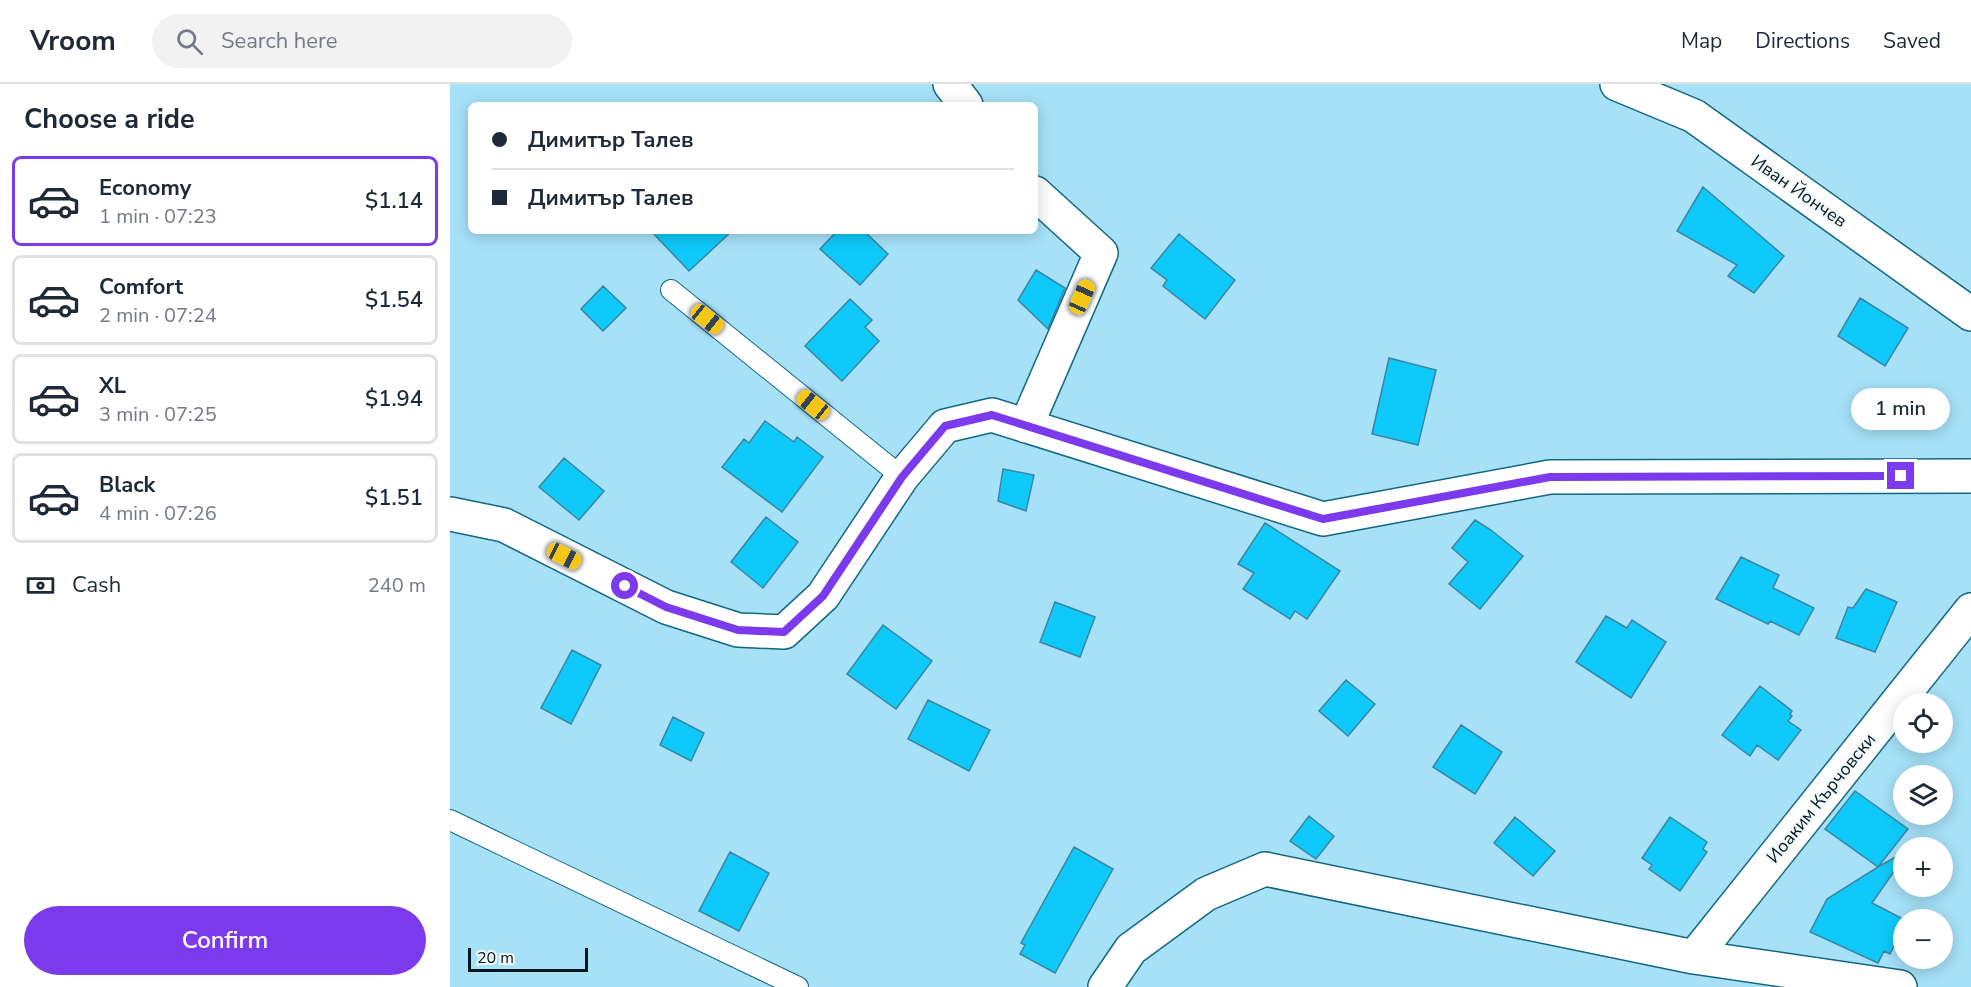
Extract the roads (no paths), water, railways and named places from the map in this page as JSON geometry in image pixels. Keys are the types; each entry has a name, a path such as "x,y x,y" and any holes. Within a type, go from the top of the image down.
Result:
{"street":[{"path":"950,84 964,102"},
{"name":"Иван Йончев","path":"1617,84 1694,116 1971,314"},
{"path":"1026,426 1101,253 1038,196"},
{"path":"450,514 504,525 666,607 738,630 784,632 823,596 902,477 945,426 992,415 1323,519 1550,477 1971,476"},
{"name":"Иоаким Кърчовски","path":"1694,957 1971,610"},
{"path":"1105,987 1131,949 1206,894 1265,869 1694,957 1900,987"}],"lane":[{"path":"671,290 902,477"},
{"path":"450,820 798,987"}]}
